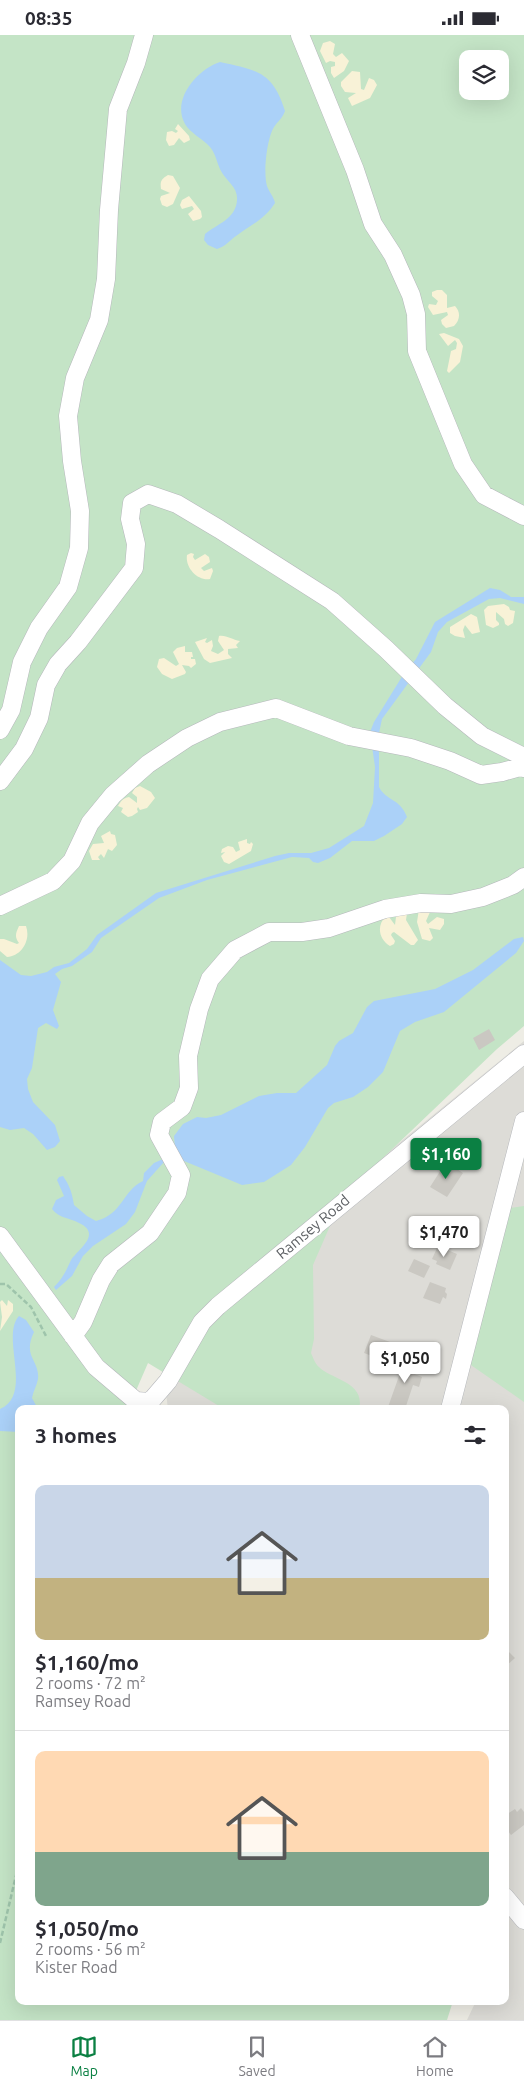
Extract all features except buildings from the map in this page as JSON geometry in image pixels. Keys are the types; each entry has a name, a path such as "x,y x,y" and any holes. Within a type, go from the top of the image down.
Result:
{"street":[{"path":"0,730 11,709 22,662 39,628 68,587 79,548 80,511 72,461 68,416 75,378 99,320 106,279 111,183 118,109 136,63 144,35"},
{"path":"300,35 355,170 373,224 393,255 411,295 416,315 417,351 462,464 484,495 524,515"},
{"path":"0,781 24,749 39,719 46,685 58,664 78,642 134,568 136,544 130,519 132,503 148,494 177,504 332,601 386,649 445,706 482,736 524,757"},
{"path":"0,906 54,881 72,861 90,823 113,795 148,763 187,738 220,722 276,708 349,736 419,751 450,761 480,775 520,767 524,768"},
{"path":"0,1236 72,1336 83,1323 101,1280 111,1264 150,1233 177,1193 181,1175 159,1135 162,1122 182,1107 189,1088 188,1056 199,1009 210,979 234,950 269,932 302,932 329,928 385,909 421,903 451,904 483,897 513,885 524,877"},
{"name":"Ramsey Road","path":"72,1336 96,1367 136,1401 150,1402 168,1381 202,1322 218,1306 524,1054"},
{"path":"451,1405 524,1121"},
{"path":"509,1902 524,1921"}],"path":[{"path":"0,1284 6,1284 32,1307 46,1336"},
{"path":"0,1943 15,1880"}],"shaded area":[{"path":"524,1041 524,2020 467,2020 474,2005 509,2005 509,1405 167,1405 159,1338"}],"green space":[{"path":"0,35 524,35 524,1026 497,1049 343,1196 313,1265 314,1339 311,1353 319,1367 352,1387 360,1400 359,1405 217,1405 148,1363 130,1405 15,1405 15,2005 452,2005 447,2020 0,2020"},
{"path":"524,1206 524,1402 468,1363 510,1208"}],"sand":[{"path":"330,41 335,44 333,54 336,57 342,53 349,61 344,71 334,78 331,73 331,67 335,66 335,62 330,61 326,63 320,51 323,43"},
{"path":"352,71 360,72 361,89 364,90 369,78 374,80 377,85 370,98 352,106 348,98 356,93 345,92 341,82"},
{"path":"178,124 189,136 190,140 184,143 179,138 174,145 169,146 166,140 167,132 172,131 176,133 178,131 175,129"},
{"path":"168,175 173,176 180,188 173,204 167,207 162,205 160,199 161,196 170,193 161,189 162,179"},
{"path":"189,196 201,211 202,217 200,219 193,221 188,214 194,209 192,206 182,209 180,205 182,200"},
{"path":"442,290 447,295 447,308 455,306 459,313 459,319 454,326 446,328 442,324 441,320 448,315 447,312 433,315 428,307 429,304 436,305 438,301 432,296 432,292"},
{"path":"444,333 459,339 463,346 460,362 449,373 447,371 451,351 456,349 457,343 455,340 448,346 439,334"},
{"path":"194,554 195,560 205,554 209,557 210,562 201,568 204,571 212,568 213,571 210,579 201,578 190,568 187,555"},
{"path":"504,604 510,610 515,611 513,623 508,626 505,624 504,619 496,612 496,620 499,625 493,628 486,625 484,610 488,606"},
{"path":"471,614 477,617 480,632 472,634 465,625 463,630 465,638 450,633 450,627"},
{"path":"219,636 240,641 236,645 238,648 228,649 228,654 232,658 210,663 204,659 195,642 207,638 205,642 207,643 212,640 213,646 211,651 218,654 224,650 218,641"},
{"path":"185,646 185,652 192,652 193,657 191,659 195,659 196,664 191,668 182,665 186,672 185,674 172,679 162,674 157,667 159,659 164,658 176,666 179,664 173,652 177,648"},
{"path":"140,786 151,792 155,798 147,808 140,810 138,807 138,812 128,817 121,812 123,808 118,806 122,800 129,797 137,803 137,797 132,793 135,788"},
{"path":"110,831 111,834 115,835 117,845 112,851 108,849 104,858 101,854 98,857 100,860 92,860 89,851 93,844 104,843 101,836"},
{"path":"247,839 247,843 250,844 251,842 253,844 251,851 229,864 224,862 221,856 225,852 221,853 222,849 228,846 233,847 236,852 240,850 238,842"},
{"path":"419,909 430,912 426,921 428,924 437,917 444,919 444,924 440,930 429,928 433,938 430,941 422,939 417,922"},
{"path":"400,912 407,913 406,920 418,940 414,945 411,945 394,932 391,935 395,941 390,946 381,936 381,924 386,916 395,925 396,917"},
{"path":"19,926 26,926 26,942 17,954 7,957 0,951 0,939 19,943 16,935"},
{"path":"2,1300 7,1306 8,1300 13,1304 13,1311 0,1331 2,1317 0,1302"}],"water":[{"path":"220,62 254,71 269,80 275,88 285,111 274,127 269,139 266,156 266,180 275,203 262,218 217,249 208,245 204,240 205,234 230,216 236,207 237,195 234,188 223,175 212,150 185,124 181,105 189,86 196,78 203,71"},
{"path":"490,588 500,590 511,597 524,597 524,604 500,598 489,599 447,622 438,632 431,652 382,719 379,733 379,787 385,795 401,806 407,817 402,824 374,841 352,841 330,858 318,863 313,862 309,858 292,857 207,880 159,898 101,938 92,952 72,966 62,969 55,974 61,982 53,1010 59,1026 57,1029 46,1023 38,1028 32,1068 27,1079 28,1089 33,1102 55,1125 60,1141 55,1147 47,1150 33,1134 24,1128 10,1130 0,1127 0,960 21,975 31,976 47,972 54,967 69,963 87,949 97,935 156,893 275,856 289,853 311,853 329,848 364,826 373,803 375,767 370,732 374,722 403,675 416,659 435,622"},
{"path":"523,937 524,941 516,953 444,1012 415,1022 400,1031 383,1072 368,1087 353,1097 334,1103 328,1108 305,1147 291,1165 264,1182 242,1185 184,1161 175,1148 174,1136 183,1124 197,1117 206,1118 221,1115 259,1096 277,1093 296,1093 327,1065 335,1046 339,1041 353,1033 367,1007 374,1001 435,989 473,970 514,939"},
{"path":"163,1159 164,1162 147,1181 135,1212 126,1224 93,1246 83,1256 72,1276 56,1290 54,1287 66,1271 71,1260 89,1237 86,1227 58,1215 52,1209 56,1200 64,1196 57,1180 59,1177 63,1176 67,1183 74,1205 96,1221 112,1213 131,1190 143,1181 144,1173 154,1163"},
{"path":"19,1316 26,1320 34,1332 30,1347 38,1373 32,1398 36,1405 15,1405 15,1432 0,1431 0,1409 10,1402 15,1391 14,1325"}]}
